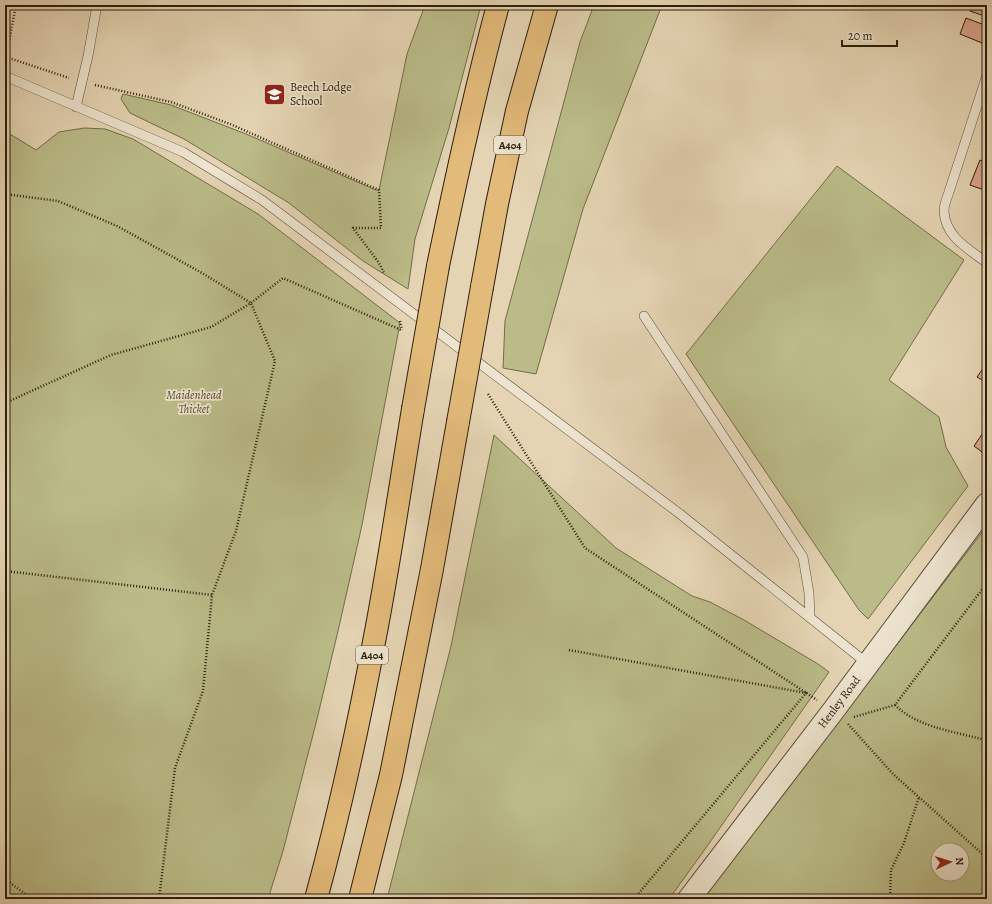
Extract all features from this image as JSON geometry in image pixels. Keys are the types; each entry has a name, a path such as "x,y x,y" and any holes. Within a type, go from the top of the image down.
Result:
{"highway":[{"name":"A404","path":"316,899 330,849 354,743 374,642 438,266 480,74 498,5"},
{"name":"A404","path":"360,899 392,775 432,569 497,204 517,111 547,5"}],"street":[{"name":"Henley Road","path":"689,899 843,716 868,664 987,504"}],"lane":[{"path":"76,107 96,5"},
{"path":"987,75 944,210 947,226 955,239 987,263"},
{"path":"5,76 183,152 262,200 680,514 868,664"},
{"path":"644,316 803,557 809,593 810,618"}],"path":[{"path":"5,63 16,5"},
{"path":"5,403 111,355 211,327 251,303 283,278 402,330 394,300 379,263 354,228 381,228 379,190 230,124 171,102 82,82 6,57"},
{"path":"5,194 58,201 117,226 202,273 251,303 274,361 236,531 212,595 202,691 175,768 159,899"},
{"path":"488,394 584,548 843,716 893,774 987,858"},
{"path":"5,570 212,595"},
{"path":"843,716 895,705 987,583"},
{"path":"569,650 806,693"},
{"path":"634,899 806,693"},
{"path":"895,705 904,714 930,726 981,739 987,742"},
{"path":"890,899 891,870 904,843 919,797"},
{"path":"5,879 32,899"}],"green space":[{"path":"425,5 481,5 449,128 415,239 408,289 363,261 289,203 184,139 130,113 121,99 123,94 171,105 246,134 379,190 407,54"},
{"path":"594,5 662,5 583,209 536,374 503,368 505,321 580,42"},
{"name":"Maidenhead Thicket","path":"84,128 105,129 133,139 258,214 400,323 362,525 338,631 283,851 268,899 5,899 5,131 36,150 59,132"},
{"path":"837,166 964,260 889,380 939,417 946,447 968,486 868,619 859,610 686,354"},
{"path":"494,435 616,548 692,596 710,602 744,620 829,672 669,899 387,899 451,646"},
{"path":"987,526 987,899 703,899"}],"building":[{"path":"972,5 987,5 987,17 970,11"},
{"path":"966,18 987,26 987,45 960,34"},
{"path":"980,160 987,163 987,191 970,185"},
{"path":"987,363 987,383 977,377"},
{"path":"987,427 987,453 986,455 974,446"}],"place":[{"name":"Beech Lodge School","path":"274,94"}]}
